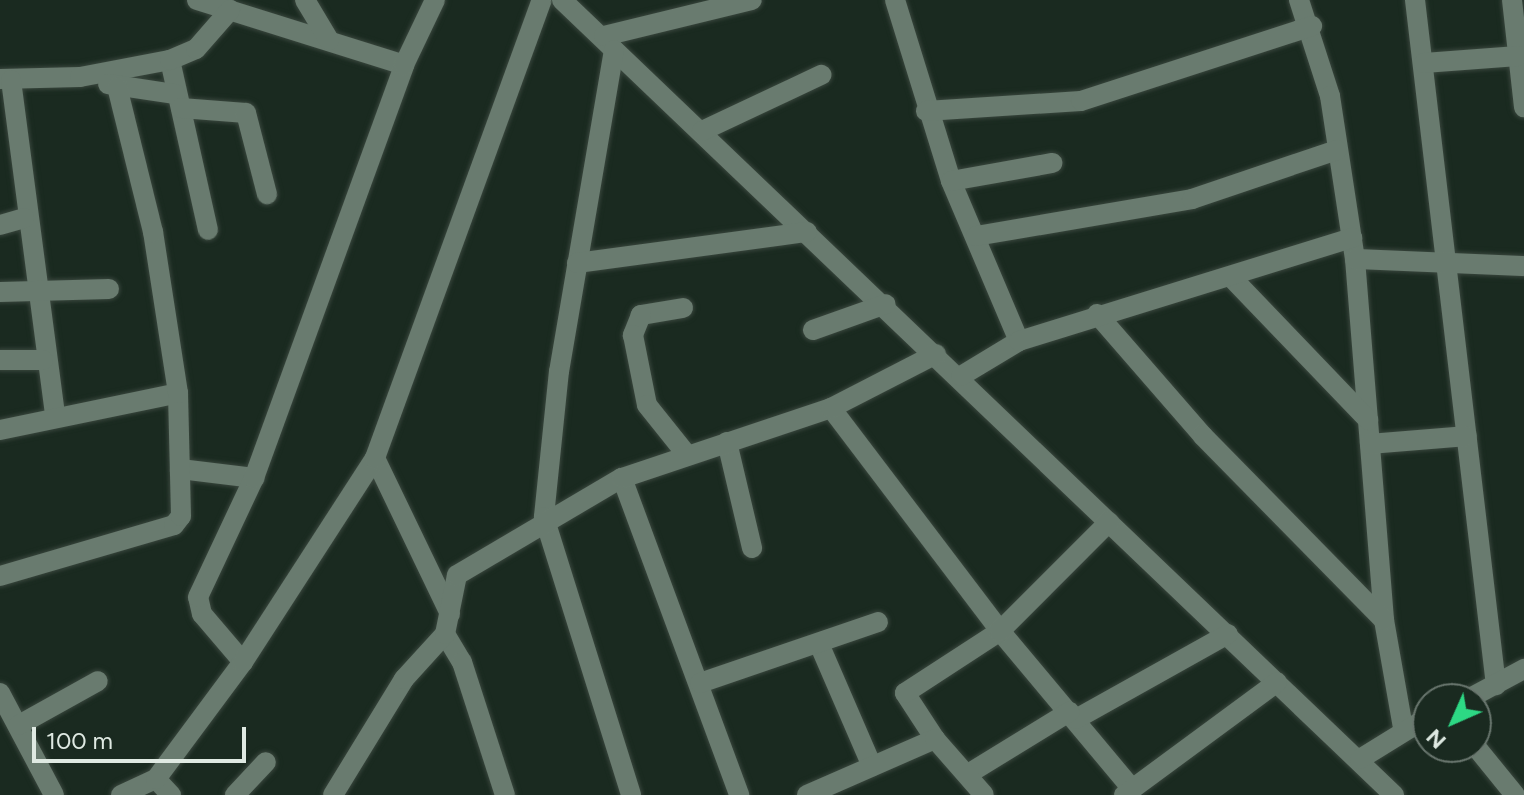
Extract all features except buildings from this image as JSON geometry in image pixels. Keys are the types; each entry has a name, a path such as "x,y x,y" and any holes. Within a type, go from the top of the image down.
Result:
{"street":[{"path":"197,0 246,7 404,65"},
{"path":"305,0 329,40"},
{"path":"243,662 202,614 198,597 254,478 404,65 435,0"},
{"path":"121,795 156,779 243,662 375,458 542,0"},
{"path":"562,0 886,304 1394,795"},
{"path":"609,43 752,0"},
{"path":"895,0 926,111 951,181 1019,341"},
{"path":"1299,0 1312,26 1352,238 1384,620 1403,728"},
{"path":"1415,0 1448,257 1496,685"},
{"path":"1512,0 1524,106"},
{"path":"55,416 43,360 6,79 80,77 170,60 196,49 246,7"},
{"path":"926,111 1081,101 1312,26"},
{"path":"609,43 544,517 631,795"},
{"path":"1424,63 1518,56"},
{"path":"170,60 208,230"},
{"path":"702,131 821,75"},
{"path":"80,77 178,101 246,113 267,194"},
{"path":"0,576 174,525 180,469 178,393 153,232 117,87"},
{"path":"976,236 1192,199 1337,150"},
{"path":"951,181 1052,163"},
{"path":"0,225 24,218"},
{"path":"577,263 807,232"},
{"path":"961,376 1019,341 1097,314 1232,278 1352,238"},
{"path":"1355,259 1448,257 1524,266"},
{"path":"1232,278 1368,420"},
{"path":"0,292 109,289"},
{"path":"813,330 886,304"},
{"path":"683,308 641,315 633,335 647,405 687,455"},
{"path":"1097,314 1203,436 1384,620"},
{"path":"333,795 404,679 445,634 457,575 544,517 622,478 831,408 936,354"},
{"path":"0,360 43,360"},
{"path":"0,430 55,416 178,393"},
{"path":"831,408 1000,631 1073,716 1128,792 1277,682"},
{"path":"1370,444 1467,436"},
{"path":"727,442 752,548"},
{"path":"375,458 450,614"},
{"path":"180,469 254,478"},
{"path":"622,478 739,795"},
{"path":"984,795 935,739 905,693 1000,631 1109,522"},
{"path":"700,683 820,646 878,622"},
{"path":"445,634 462,662 505,795"},
{"path":"968,774 1228,634"},
{"path":"820,646 872,766"},
{"path":"1492,687 1524,669"},
{"path":"19,725 98,681"},
{"path":"0,693 54,795"},
{"path":"1360,759 1412,724"},
{"path":"807,795 935,739"},
{"path":"235,795 266,762"},
{"path":"1489,763 1515,795"},
{"path":"156,779 171,795"}]}
